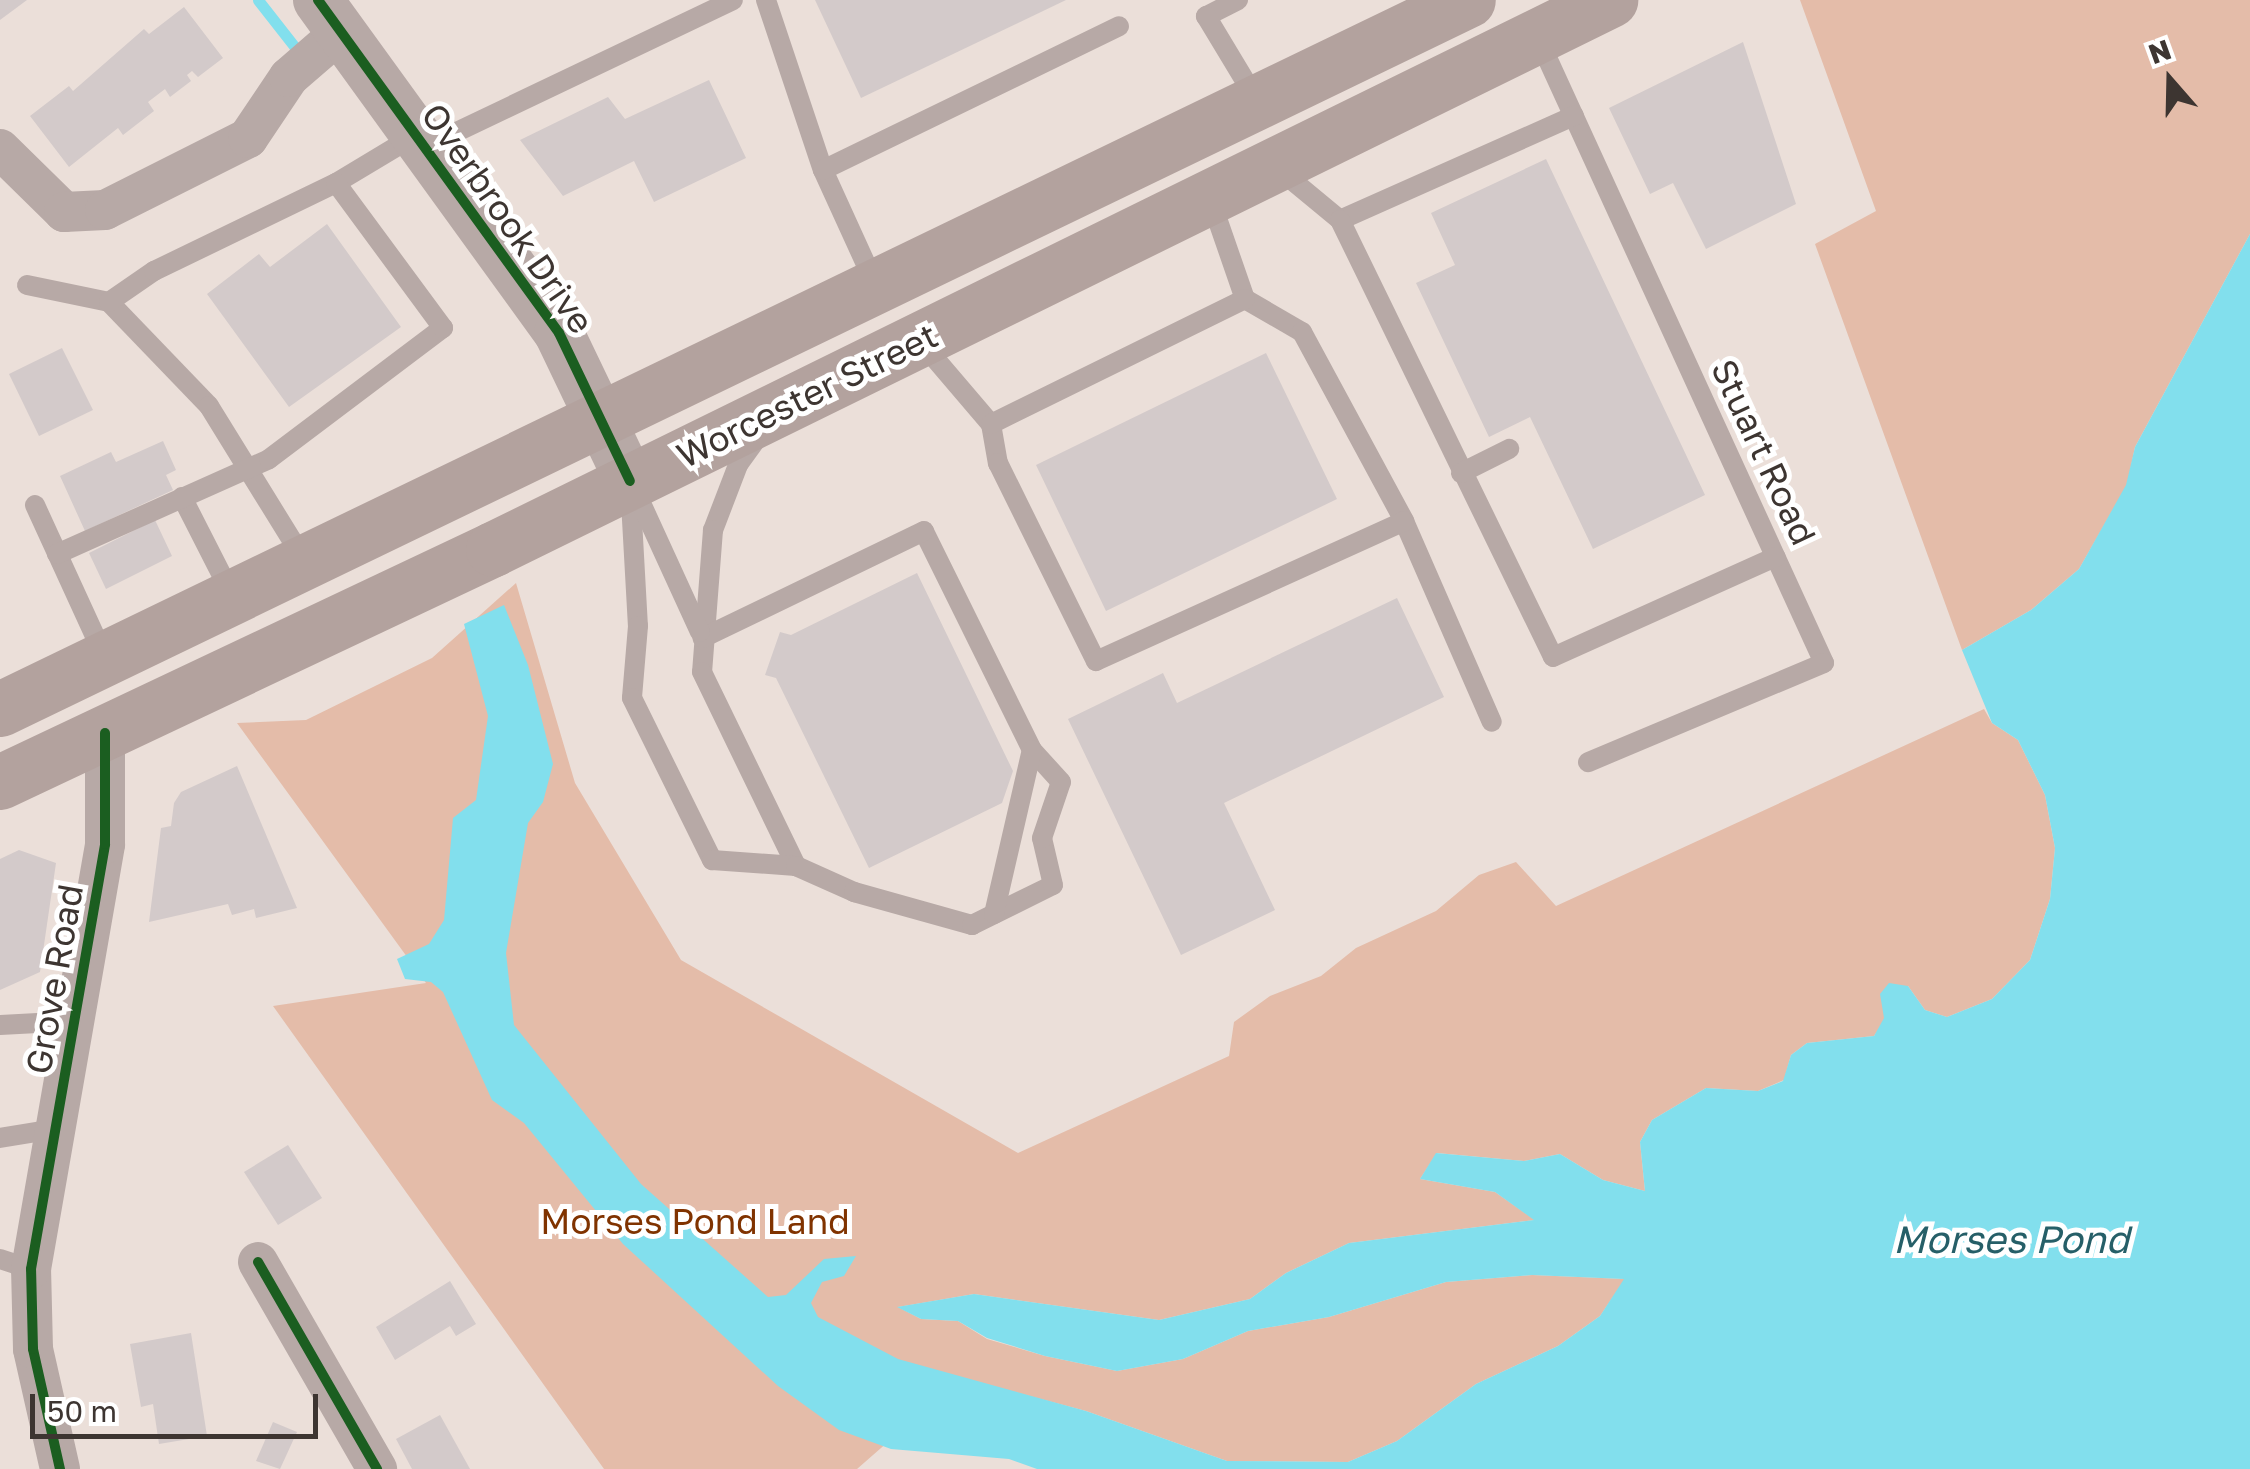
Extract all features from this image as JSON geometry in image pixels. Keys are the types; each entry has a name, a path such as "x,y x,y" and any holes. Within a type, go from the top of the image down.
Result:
{"highway":[{"name":"Worcester Street","path":"0,709 874,282 1468,0"},
{"name":"Worcester Street","path":"0,782 630,481 1610,0"}],"street":[{"name":"Overbrook Drive","path":"329,16 559,333 630,481"},
{"path":"0,149 64,212 106,210 248,138 329,16"},
{"name":"Grove Road","path":"60,1469 16,1264 55,1130 105,844 104,733"},
{"path":"258,1262 378,1469"}],"lane":[{"path":"109,302 154,272 420,141 733,0"},
{"path":"766,0 823,170 874,282"},
{"path":"1238,0 1201,8 1256,100"},
{"path":"823,170 1119,26"},
{"name":"Stuart Road","path":"1537,36 1824,662 1588,762"},
{"path":"1340,220 1574,116"},
{"path":"1275,166 1340,220 1553,657 1776,558"},
{"path":"57,554 250,469 443,328 336,183"},
{"path":"1210,198 1246,299 1302,332 1404,522 1492,722"},
{"path":"27,285 109,302 198,392 304,560"},
{"path":"992,424 1246,299"},
{"path":"920,340 992,424 998,464 1096,661 1404,522"},
{"path":"792,402 752,443 719,509 706,564 703,638 708,692 796,866"},
{"path":"1461,473 1509,449"},
{"path":"630,481 703,638"},
{"path":"630,481 638,613 632,698 712,860 796,866 854,892 972,925 1053,885 1042,838 1061,782 1032,750 924,530 703,638"},
{"path":"182,497 232,595"},
{"path":"35,505 104,658"},
{"path":"994,914 1032,750"},
{"path":"0,1025 75,1022"},
{"path":"0,1138 55,1130"}],"green space":[{"path":"1800,0 2250,0 2250,234 2135,447 2127,485 2079,569 2031,610 1962,650 1815,244 1876,211"},
{"name":"Morses Pond Land","path":"516,583 575,783 681,960 1018,1153 1229,1056 1234,1022 1270,996 1321,976 1356,948 1436,911 1479,875 1516,862 1556,906 1984,709 1992,723 2018,740 2045,795 2055,848 2050,899 2030,960 1992,999 1947,1017 1925,1010 1908,986 1874,1036 1807,1043 1791,1055 1784,1080 1758,1091 1706,1088 1652,1120 1640,1142 1645,1191 1603,1180 1560,1154 1524,1161 1437,1153 1420,1179 1495,1192 1535,1220 1349,1243 1286,1273 1250,1299 1159,1320 974,1294 898,1307 921,1319 958,1321 987,1339 1045,1356 1117,1371 1183,1359 1248,1331 1329,1317 1446,1282 1532,1275 1625,1279 1600,1316 1558,1346 1476,1384 1397,1441 1348,1462 1227,1461 1086,1411 961,1378 857,1469 604,1469 273,1006 426,983 237,723 306,720 432,658"}],"water":[{"name":"Morses Pond","path":"2250,234 2250,1469 1037,1469 1009,1459 891,1449 839,1430 778,1386 623,1244 524,1123 492,1100 443,992 431,982 405,979 397,959 429,944 444,920 453,818 476,800 488,716 464,624 504,605 528,665 553,764 543,802 528,823 506,953 514,1025 641,1184 768,1297 786,1295 824,1259 856,1256 844,1276 822,1282 811,1303 818,1317 898,1359 1086,1411 1227,1461 1348,1462 1397,1441 1476,1384 1558,1346 1600,1316 1624,1279 1532,1275 1446,1282 1329,1317 1248,1331 1183,1359 1117,1371 1045,1356 987,1338 958,1321 921,1319 897,1307 974,1294 1159,1320 1250,1299 1286,1273 1349,1243 1534,1220 1495,1192 1420,1179 1436,1153 1524,1161 1560,1154 1603,1180 1645,1191 1640,1142 1652,1120 1706,1088 1758,1091 1783,1081 1791,1055 1807,1043 1874,1036 1884,1018 1880,994 1889,983 1908,986 1925,1010 1947,1017 1992,999 2030,960 2050,899 2055,848 2045,795 2018,740 1992,723 1962,650 2031,610 2079,569 2126,485 2135,447"}],"building":[{"path":"0,0 27,0 0,20"},
{"path":"815,0 1066,0 861,98"},
{"path":"184,7 223,58 198,77 192,71 187,75 191,81 170,97 165,89 148,102 154,111 123,135 118,128 69,167 30,116 69,86 73,91 144,29 149,34"},
{"path":"1743,42 1796,204 1706,249 1673,183 1650,194 1609,108"},
{"path":"709,80 746,158 654,202 634,161 563,196 520,140 608,97 625,119"},
{"path":"1546,159 1705,495 1593,549 1530,417 1489,437 1416,283 1455,265 1431,213"},
{"path":"327,224 401,327 289,407 207,294 259,254 270,267"},
{"path":"62,348 93,410 39,436 9,374"},
{"path":"1266,353 1337,499 1106,611 1036,465"},
{"path":"163,441 176,470 166,475 173,490 85,531 60,476 111,452 116,462"},
{"path":"155,520 172,556 106,589 89,553"},
{"path":"917,573 1013,771 1002,803 869,868 776,678 765,675 780,632 791,635"},
{"path":"1397,598 1444,697 1224,803 1275,910 1181,955 1068,719 1163,673 1177,703"},
{"path":"237,766 297,908 256,918 254,909 232,915 228,904 149,922 161,828 171,826 174,803 181,792"},
{"path":"19,850 56,863 40,972 0,990 0,859"},
{"path":"288,1145 322,1198 278,1225 244,1172"},
{"path":"450,1281 476,1324 456,1336 450,1326 395,1360 376,1327"},
{"path":"191,1333 207,1436 159,1444 153,1404 141,1407 130,1344"},
{"path":"440,1415 470,1469 412,1469 396,1439"},
{"path":"273,1422 297,1432 280,1469 256,1461"}],"waterway":[{"path":"258,0 294,46"}],"cycle path":[{"path":"318,0 559,333 630,481"},
{"path":"60,1469 33,1349 31,1269 105,844 105,733"},
{"path":"258,1262 377,1469"}]}
